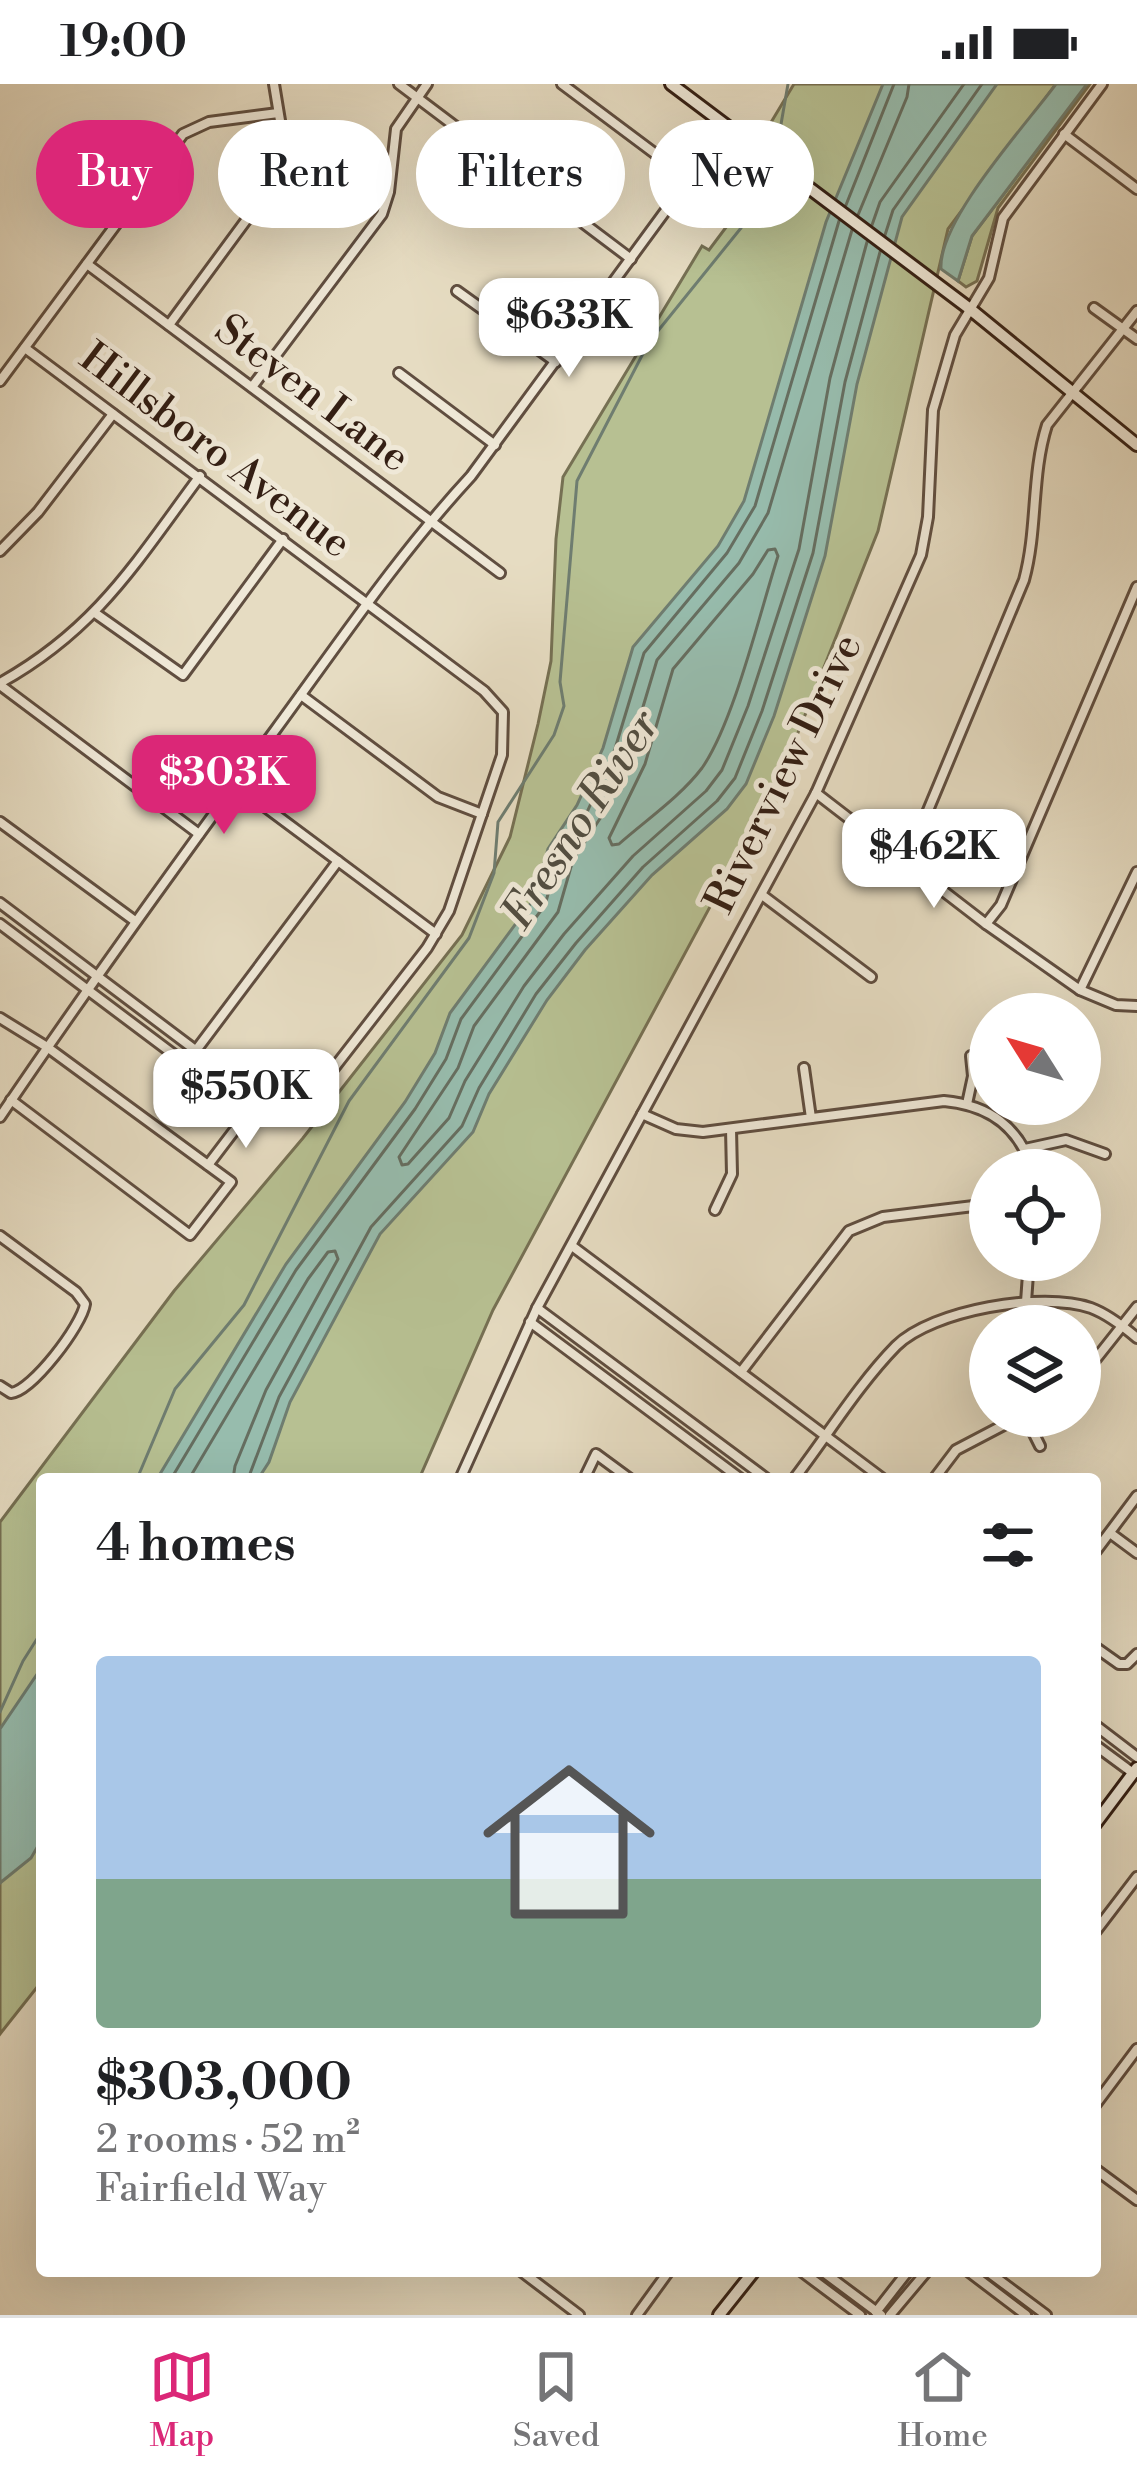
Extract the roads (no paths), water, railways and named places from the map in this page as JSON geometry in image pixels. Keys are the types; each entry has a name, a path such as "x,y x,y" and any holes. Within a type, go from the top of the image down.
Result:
{"street":[{"path":"169,325 283,170 286,157 274,84"},
{"path":"399,84 446,120"},
{"path":"252,387 382,214 396,129 428,84"},
{"path":"562,84 649,149"},
{"path":"671,84 720,120"},
{"name":"Riverview Drive","path":"463,1473 530,1322 816,793 921,554 937,389 955,335 989,278 1003,218 1102,84"},
{"path":"0,381 183,134 209,122 278,113"},
{"path":"1064,134 1137,189"},
{"path":"814,193 1074,390 1137,445"},
{"path":"590,228 631,259"},
{"path":"0,1117 96,974 368,603 495,445 653,228"},
{"name":"Steven Lane","path":"87,264 500,573"},
{"path":"457,291 556,362"},
{"path":"1094,308 1137,339"},
{"path":"900,857 919,832 1024,580 1047,425 1137,311"},
{"name":"Hillsboro Avenue","path":"25,348 484,691 503,712 504,742 482,814"},
{"path":"399,374 495,445"},
{"path":"0,550 38,512 113,415"},
{"path":"199,834 0,684 38,662 95,613 200,476"},
{"path":"95,613 183,675 283,539"},
{"path":"986,924 1001,905 1137,587"},
{"path":"302,695 438,797 482,814 449,911 436,934 326,1077"},
{"path":"236,785 436,934"},
{"path":"816,793 986,924 1081,990 1116,1005 1137,1006"},
{"path":"0,822 135,921"},
{"path":"197,1049 338,861"},
{"path":"1081,990 1137,872"},
{"path":"761,895 871,977"},
{"path":"0,903 259,1098 208,1166"},
{"path":"0,924 250,1111"},
{"path":"0,1018 231,1182 190,1234 11,1100"},
{"path":"804,1068 811,1118"},
{"path":"968,1104 969,1098"},
{"path":"642,1114 676,1129 731,1129 944,1101 968,1104 997,1117 1025,1149 1066,1140 1091,1149"},
{"path":"715,1210 732,1174 731,1129"},
{"path":"1101,1153 1105,1154"},
{"path":"741,1372 849,1231 883,1216 969,1206"},
{"path":"0,1236 76,1292 85,1304 81,1319 26,1389 18,1394 0,1386"},
{"path":"572,1246 875,1473"},
{"path":"1026,1302 1028,1281"},
{"path":"799,1473 896,1347 919,1328 1026,1302 1090,1307 1137,1338"},
{"path":"1101,1353 1137,1307"},
{"path":"538,1308 759,1473"},
{"path":"530,1322 733,1473"},
{"path":"939,1473 956,1450 982,1437"},
{"path":"1035,1437 1040,1446"},
{"path":"587,1473 596,1454 623,1473"},
{"path":"1101,1544 1137,1496"},
{"path":"1110,1533 1137,1553"},
{"path":"1101,1651 1119,1664 1127,1664 1137,1654"},
{"path":"1101,1730 1137,1757"},
{"path":"1101,1749 1136,1772 1101,1816"},
{"path":"1101,1924 1137,1877"},
{"path":"1101,2097 1137,2049"},
{"path":"1101,2173 1137,2200"},
{"path":"538,2277 579,2315"},
{"path":"637,2315 665,2277"},
{"path":"719,2315 749,2277"},
{"path":"809,2277 860,2315"},
{"path":"830,2277 880,2314"},
{"path":"880,2314 904,2277"},
{"path":"880,2314 920,2277"},
{"path":"976,2277 1026,2315"},
{"path":"995,2277 1046,2315"}],"water":[{"name":"Fresno River","path":"883,84 997,84 902,217 857,384 825,556 774,716 746,784 727,809 652,875 585,950 547,1000 489,1094 473,1132 380,1234 290,1402 262,1473 161,1473 286,1264 405,1102 435,1053 450,1013 534,899 548,849 577,805 603,748 633,647 718,546 744,501 826,222"},
{"path":"1056,84 1087,84 972,236 958,281 941,269 953,226 985,175"},
{"path":"36,1676 36,1849 0,1883 0,1729"}],"waterway":[{"path":"782,120 788,84"},
{"name":"Fresno River","path":"140,1473 175,1389 244,1305 349,1101 469,938 494,873 498,822 554,735 564,706 560,682 577,481 649,342 741,228"},
{"path":"0,1712 36,1640"}]}
